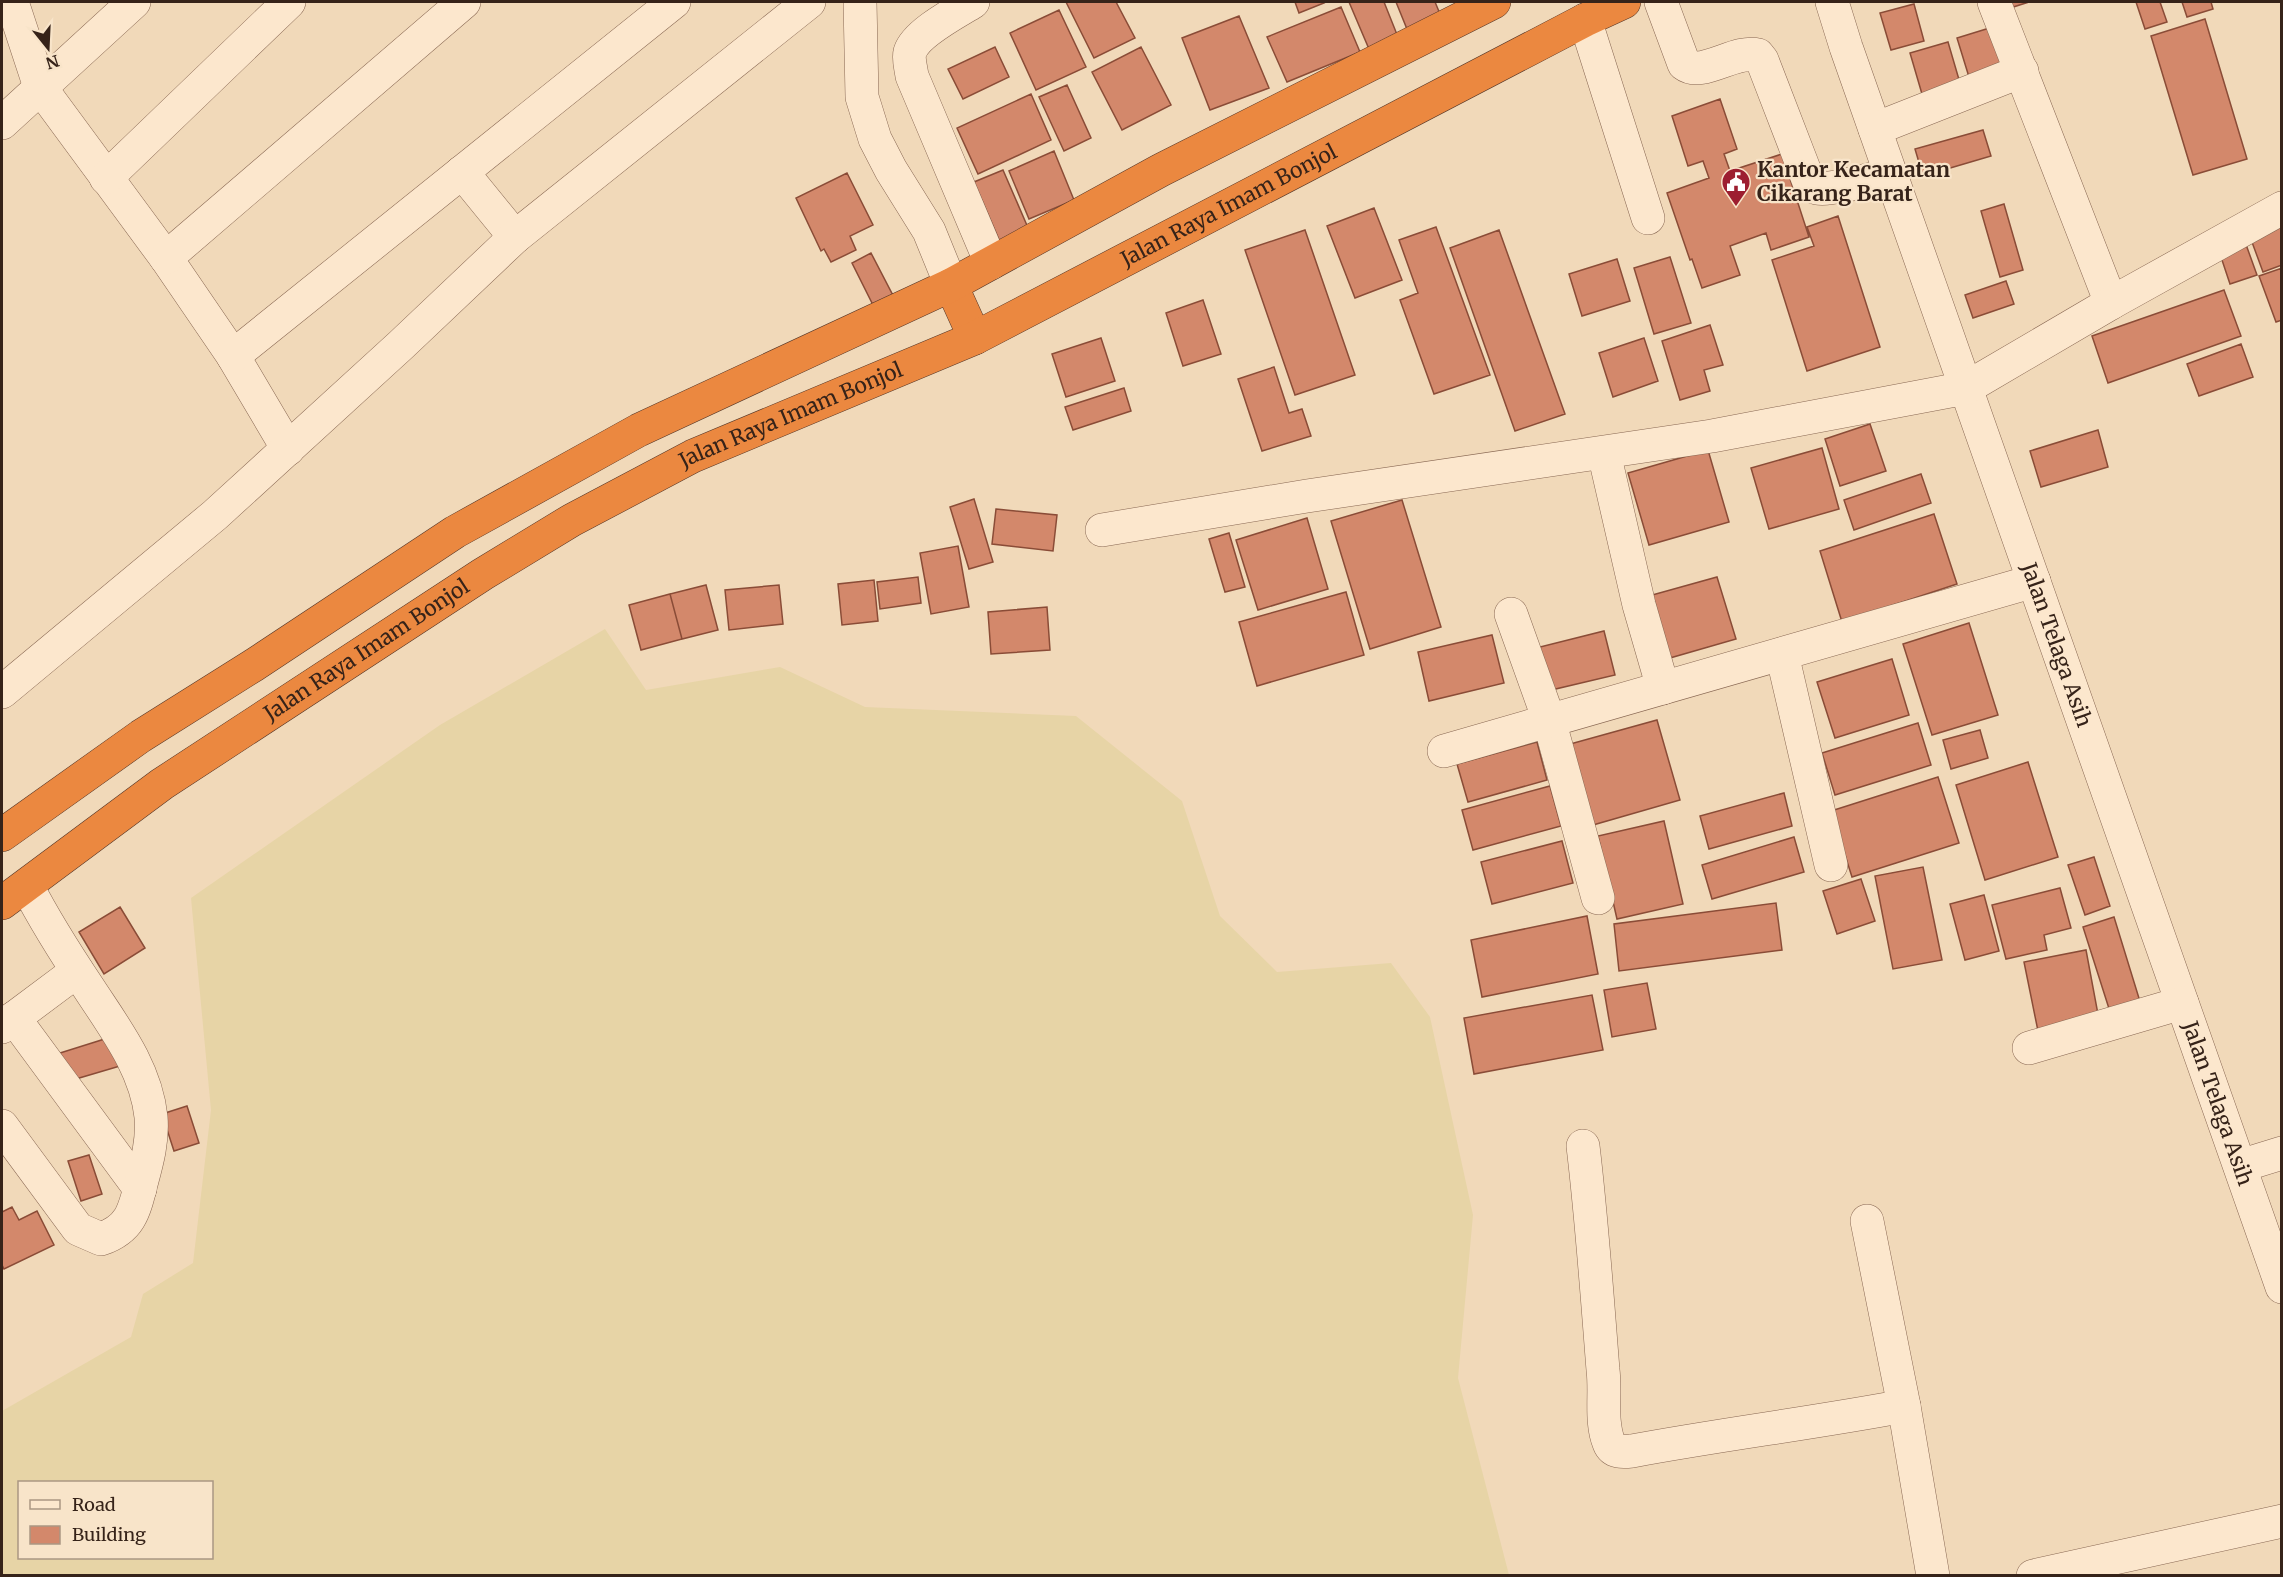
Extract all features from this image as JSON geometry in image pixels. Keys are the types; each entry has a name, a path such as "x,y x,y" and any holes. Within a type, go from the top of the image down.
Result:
{"highway":[{"path":"2,835 141,735 254,665 455,532 639,430 951,285 1161,170 1494,2"},
{"name":"Jalan Raya Imam Bonjol","path":"14,894 162,784 483,574 572,520 693,456 975,338 1585,20 1624,2"},
{"path":"951,285 975,338"}],"street":[{"path":"12,2 40,87 166,258 233,356 288,449"},
{"path":"2,123 132,2"},
{"path":"106,178 289,2"},
{"path":"166,258 464,2"},
{"path":"233,356 674,2"},
{"path":"2,692 215,515 515,237 809,2"},
{"path":"860,2 862,97 875,139 891,170 929,231 951,285"},
{"path":"973,2 925,34 913,46 909,55 912,76 991,263"},
{"path":"1661,2 1684,64 1688,67 1698,68 1744,54 1758,55 1762,60 1809,182 1813,186 1819,188 1849,184 1891,174"},
{"name":"Jalan Telaga Asih","path":"1832,2 2282,1287"},
{"path":"1994,2 2111,303"},
{"path":"1585,20 1648,218"},
{"path":"1875,129 2022,71"},
{"path":"462,172 515,237"},
{"path":"1102,530 1319,494 1712,436 1966,388 2111,303 2282,208"},
{"path":"1604,453 1639,605 1664,688"},
{"path":"1444,751 2034,581"},
{"path":"1511,614 1549,720 1598,898"},
{"path":"1782,654 1832,865"},
{"path":"2,1126 78,1230 101,1239 117,1233 134,1213 151,1152 151,1117 144,1083 130,1053 47,924 14,894"},
{"path":"77,970 8,1022 140,1189"},
{"path":"2029,1048 2182,1003"},
{"path":"1584,1146 1604,1374 1604,1413 1608,1442 1613,1449 1621,1452 1632,1451 1728,1433 1813,1423 1904,1407"},
{"path":"2240,1166 2282,1153"},
{"path":"1867,1221 1904,1407 1933,1575"},
{"path":"2033,1575 2282,1521"}],"shaded area":[{"path":"605,629 646,690 780,667 865,707 1076,716 1182,801 1220,916 1277,972 1391,963 1430,1017 1473,1215 1458,1378 1509,1575 2,1575 2,1411 131,1337 143,1294 193,1263 211,1110 191,898 440,725"}],"building":[{"path":"1066,2 1116,2 1135,38 1094,58"},
{"path":"1295,2 1323,2 1324,3 1299,13"},
{"path":"1349,2 1384,2 1398,37 1369,49"},
{"path":"1396,2 1435,2 1443,21 1409,34"},
{"path":"2004,2 2029,2 2007,9"},
{"path":"2136,2 2160,2 2167,22 2145,29"},
{"path":"2182,2 2211,2 2213,9 2187,17"},
{"path":"1914,4 1924,41 1891,50 1880,13"},
{"path":"1341,7 1360,52 1287,82 1267,37"},
{"path":"1059,10 1086,67 1036,90 1010,33"},
{"path":"1239,16 1269,88 1210,110 1182,38"},
{"path":"2205,19 2247,159 2193,175 2151,36"},
{"path":"1996,26 2008,65 1969,77 1957,38"},
{"path":"1948,42 1960,83 1922,94 1910,53"},
{"path":"995,47 1009,77 963,99 948,69"},
{"path":"1141,47 1171,105 1122,130 1092,72"},
{"path":"1067,85 1091,138 1064,151 1039,97"},
{"path":"1031,94 1051,140 978,174 957,128"},
{"name":"Kantor Kecamatan Cikarang Barat","path":"1720,99 1737,149 1724,154 1730,171 1782,154 1809,237 1771,250 1766,233 1730,246 1740,275 1702,288 1667,193 1709,178 1703,161 1688,166 1672,116"},
{"path":"1983,130 1991,156 1923,176 1915,149"},
{"path":"1054,151 1074,200 1029,219 1009,171"},
{"path":"1003,170 1029,230 1000,242 974,182"},
{"path":"847,173 873,225 850,236 856,250 831,262 824,249 821,251 796,198"},
{"path":"2004,204 2023,270 2000,277 1981,211"},
{"path":"1374,208 1402,280 1355,298 1327,226"},
{"path":"1838,216 1880,347 1807,371 1772,260 1814,246 1807,227"},
{"path":"2282,222 2282,265 2263,272 2249,234"},
{"path":"1436,227 1490,375 1434,394 1400,300 1418,293 1399,240"},
{"path":"1305,230 1355,375 1295,395 1245,250"},
{"path":"1499,230 1565,414 1515,431 1450,248"},
{"path":"2244,239 2257,275 2230,284 2218,248"},
{"path":"871,253 899,307 879,317 852,263"},
{"path":"1670,257 1691,323 1654,334 1634,268"},
{"path":"1617,259 1630,301 1582,316 1569,274"},
{"path":"2282,268 2282,320 2276,322 2259,276"},
{"path":"2006,281 2014,304 1973,318 1965,295"},
{"path":"2224,290 2241,336 2108,383 2092,336"},
{"path":"1203,300 1221,354 1183,366 1166,313"},
{"path":"1710,325 1723,365 1704,370 1710,391 1680,400 1662,341"},
{"path":"1101,338 1115,381 1066,397 1052,354"},
{"path":"1644,338 1658,381 1613,397 1599,353"},
{"path":"2241,344 2253,377 2199,396 2187,364"},
{"path":"1274,367 1289,413 1302,409 1311,436 1262,451 1238,379"},
{"path":"1124,388 1131,411 1073,430 1065,407"},
{"path":"1870,424 1886,471 1840,486 1825,439"},
{"path":"2098,430 2108,467 2041,487 2030,451"},
{"path":"1822,448 1839,509 1769,529 1751,468"},
{"path":"1708,450 1729,522 1649,545 1628,473"},
{"path":"1921,474 1931,503 1854,530 1844,500"},
{"path":"974,499 993,562 969,569 950,507"},
{"path":"1402,500 1441,627 1370,649 1331,521"},
{"path":"996,509 1057,515 1053,551 992,544"},
{"path":"1934,514 1957,584 1842,622 1820,551"},
{"path":"1307,518 1328,589 1258,610 1236,540"},
{"path":"1229,533 1245,587 1225,592 1209,539"},
{"path":"958,546 969,607 931,614 920,553"},
{"path":"918,577 921,603 880,609 877,582"},
{"path":"1717,577 1736,639 1663,660 1645,597"},
{"path":"874,580 878,621 842,625 838,584"},
{"path":"706,585 718,630 682,639 670,594"},
{"path":"779,585 783,624 729,630 725,590"},
{"path":"1346,592 1364,655 1257,686 1239,622"},
{"path":"670,594 682,639 641,650 629,605"},
{"path":"1047,607 1050,650 991,654 988,612"},
{"path":"1969,623 1998,715 1932,735 1903,644"},
{"path":"1604,631 1615,675 1547,691 1536,648"},
{"path":"1492,635 1504,683 1429,701 1418,652"},
{"path":"1892,659 1909,715 1835,738 1817,682"},
{"path":"1657,720 1680,800 1586,827 1563,746"},
{"path":"1918,723 1931,765 1835,795 1822,753"},
{"path":"1980,730 1988,758 1951,769 1943,740"},
{"path":"1537,742 1547,780 1468,802 1457,764"},
{"path":"2028,762 2058,857 1985,880 1956,785"},
{"path":"1938,777 1959,843 1852,877 1831,811"},
{"path":"1550,786 1561,826 1473,850 1462,810"},
{"path":"1784,793 1792,826 1709,849 1700,816"},
{"path":"1664,821 1683,904 1617,919 1598,836"},
{"path":"1794,837 1804,872 1712,899 1702,865"},
{"path":"1562,841 1573,883 1492,904 1481,862"},
{"path":"2094,857 2110,906 2085,915 2068,865"},
{"path":"1923,867 1942,960 1893,969 1875,876"},
{"path":"1861,879 1875,921 1837,934 1823,891"},
{"path":"2060,888 2071,928 2044,935 2047,950 2006,959 1992,905"},
{"path":"1984,895 1999,951 1965,960 1950,904"},
{"path":"1776,903 1782,950 1619,971 1614,924"},
{"path":"120,907 145,948 104,974 79,932"},
{"path":"1587,916 1598,974 1482,997 1471,940"},
{"path":"2114,917 2142,1008 2112,1018 2083,927"},
{"path":"2086,950 2100,1025 2039,1036 2024,962"},
{"path":"1647,983 1656,1029 1612,1037 1604,990"},
{"path":"1592,995 1603,1050 1474,1074 1464,1018"},
{"path":"111,1037 120,1066 69,1081 60,1053"},
{"path":"187,1106 199,1143 174,1151 162,1114"},
{"path":"89,1155 102,1194 81,1201 68,1161"},
{"path":"12,1207 19,1220 37,1211 54,1245 4,1269 2,1265 2,1212"}],"place":[{"name":"Kantor Kecamatan Cikarang Barat","path":"1736,208"}]}
